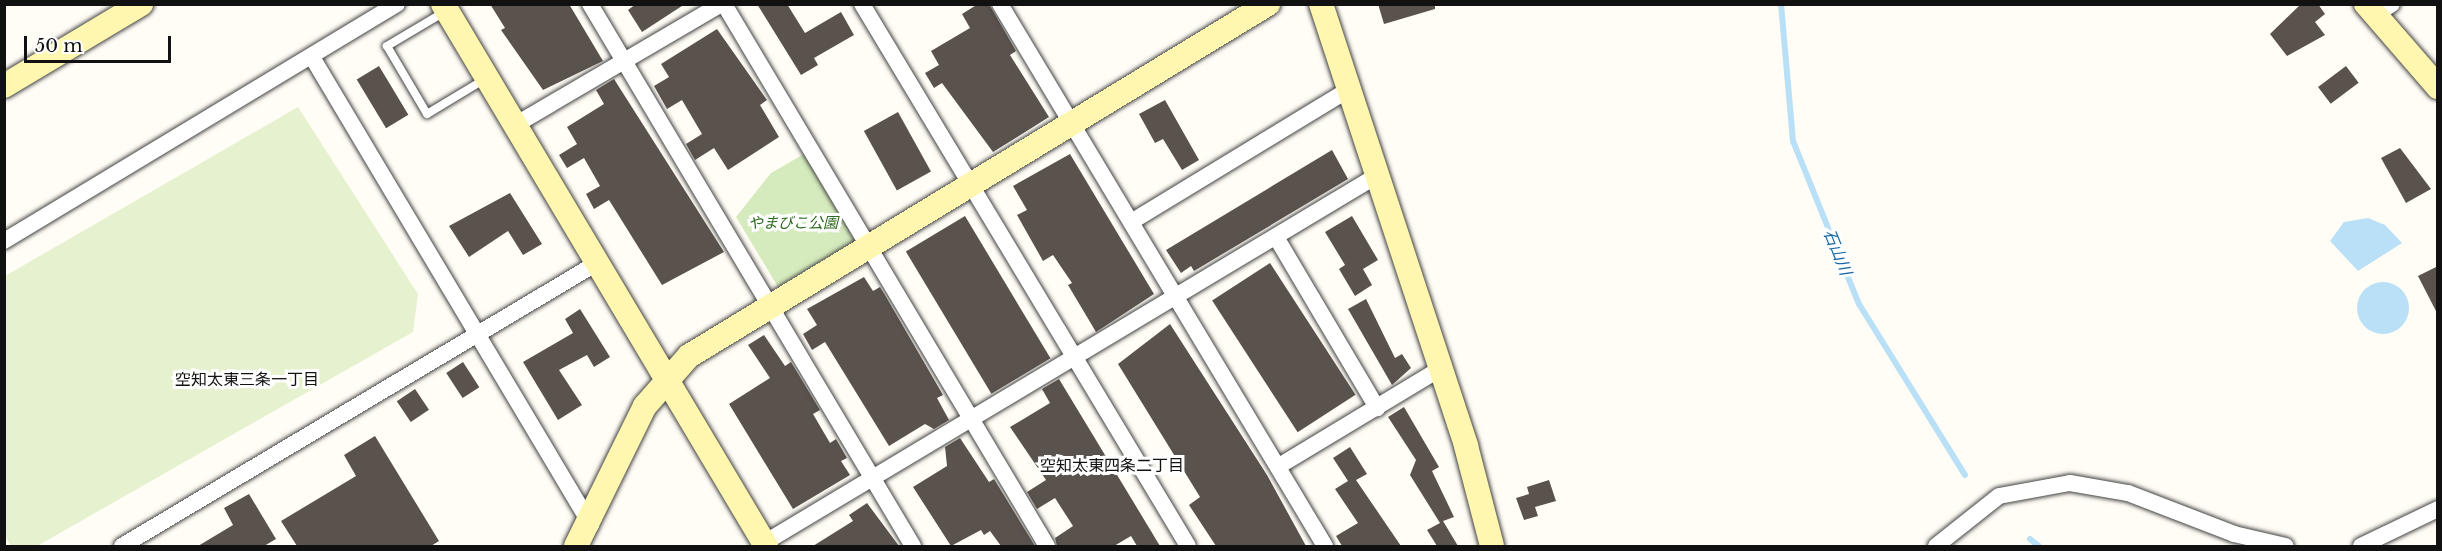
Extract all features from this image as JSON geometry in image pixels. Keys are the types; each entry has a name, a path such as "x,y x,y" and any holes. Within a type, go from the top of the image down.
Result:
{"street":[{"path":"4,86 141,4"},
{"path":"4,241 397,4"},
{"path":"590,4 913,546"},
{"path":"515,125 723,4 1047,546"},
{"path":"862,4 1188,546"},
{"path":"1000,4 1325,546"},
{"path":"576,546 591,525 645,406 666,379 718,334 1268,4"},
{"path":"1322,4 1440,369 1492,546"},
{"path":"445,8 765,545 1378,175"},
{"path":"2378,8 2438,87"},
{"path":"312,57 481,333 591,525"},
{"path":"1131,222 1350,89"},
{"path":"1276,237 1377,408"},
{"path":"122,546 597,263"},
{"path":"1279,466 1440,369"},
{"path":"1936,546 1999,496 2070,483 2128,493 2234,534 2286,546"},
{"path":"2361,546 2438,509"}],"lane":[{"path":"445,8 387,46 428,114 487,78"}],"green space":[{"path":"298,107 418,294 413,332 37,546 11,546 4,535 5,276"},
{"name":"やまびこ公園","path":"804,154 855,241 778,287 736,217 771,173"}],"water":[{"path":"2368,218 2385,225 2402,243 2358,271 2330,241 2344,222"},
{"path":"2383,282 2393,284 2401,290 2407,298 2409,308 2407,318 2401,326 2393,332 2383,334 2373,332 2365,326 2359,318 2357,308 2359,298 2365,290 2373,284"}],"building":[{"path":"490,4 569,4 603,61 543,90 501,30 505,28"},
{"path":"636,4 685,4 642,32 628,10"},
{"path":"757,4 787,4 805,33 841,12 854,35 814,58 818,65 801,75"},
{"path":"978,4 989,4 1016,51 1010,55 1049,117 993,152 942,83 934,88 925,73 939,65 931,51 970,28 962,14"},
{"path":"1378,4 1435,4 1435,9 1384,24"},
{"path":"2301,4 2318,4 2325,14 2315,22 2325,35 2287,56 2270,34"},
{"path":"717,29 767,100 760,105 779,137 728,170 714,148 695,160 686,144 702,134 682,100 667,109 654,86 669,77 661,64"},
{"path":"379,66 408,115 386,128 357,79"},
{"path":"2346,66 2359,83 2331,104 2318,87"},
{"path":"614,79 724,252 662,285 609,200 594,209 586,194 600,186 584,158 567,168 559,155 577,144 567,127 604,104 596,90"},
{"path":"1165,100 1199,160 1182,170 1163,139 1155,143 1139,114"},
{"path":"898,112 931,171 897,190 864,131"},
{"path":"2400,148 2431,189 2406,203 2381,158"},
{"path":"1332,150 1348,179 1194,271 1191,266 1181,273 1166,250"},
{"path":"1070,154 1154,294 1096,332 1068,285 1072,283 1053,255 1043,261 1017,215 1027,210 1013,186"},
{"path":"510,193 542,244 523,255 508,231 469,257 449,226"},
{"path":"965,216 1050,358 991,394 906,252"},
{"path":"1352,216 1378,260 1363,269 1372,285 1355,296 1339,269 1345,265 1325,232"},
{"path":"1270,263 1356,395 1298,432 1212,301"},
{"path":"2438,266 2438,315 2418,276"},
{"path":"864,277 873,291 880,287 885,295 943,395 937,398 949,420 934,429 925,424 889,446 825,342 812,350 803,334 817,325 807,309"},
{"path":"1366,299 1395,358 1402,354 1411,368 1392,385 1348,309"},
{"path":"580,309 610,357 594,367 587,355 559,370 582,405 558,420 523,362 573,333 565,319"},
{"path":"1170,324 1267,475 1306,546 1216,546 1189,505 1200,497 1118,364"},
{"path":"764,335 785,366 791,362 820,410 813,414 830,443 836,439 847,458 841,461 850,475 793,509 729,404 770,378 748,345"},
{"path":"463,362 479,387 463,398 446,373"},
{"path":"1059,379 1160,546 1137,546 1131,536 1114,546 1057,546 1055,538 1073,526 1055,498 1037,509 1027,492 1046,480 1010,427 1050,403 1042,389"},
{"path":"415,389 429,410 411,422 397,401"},
{"path":"1404,407 1439,467 1432,471 1454,517 1443,521 1458,546 1437,546 1427,530 1440,523 1410,475 1416,460 1388,417"},
{"path":"375,436 439,541 431,546 297,546 281,521 356,476 344,455"},
{"path":"960,438 989,482 994,479 1035,546 1001,546 990,531 984,535 981,530 951,546 913,487 947,466 945,447"},
{"path":"1350,447 1367,474 1356,480 1401,546 1342,546 1336,536 1358,523 1335,489 1348,481 1333,458"},
{"path":"1549,480 1556,501 1535,507 1538,516 1524,520 1516,498 1529,494 1527,487"},
{"path":"249,494 276,539 264,546 198,546 233,525 224,508"},
{"path":"867,503 899,546 813,546 853,521 849,515"}],"waterway":[{"name":"石山川","path":"1781,4 1793,141 1859,304 1965,475"},
{"name":"石山川","path":"2030,539 2039,546"}],"district":[{"name":"空知太東三条一丁目","path":"247,379"},
{"name":"空知太東四条二丁目","path":"1112,465"}]}
